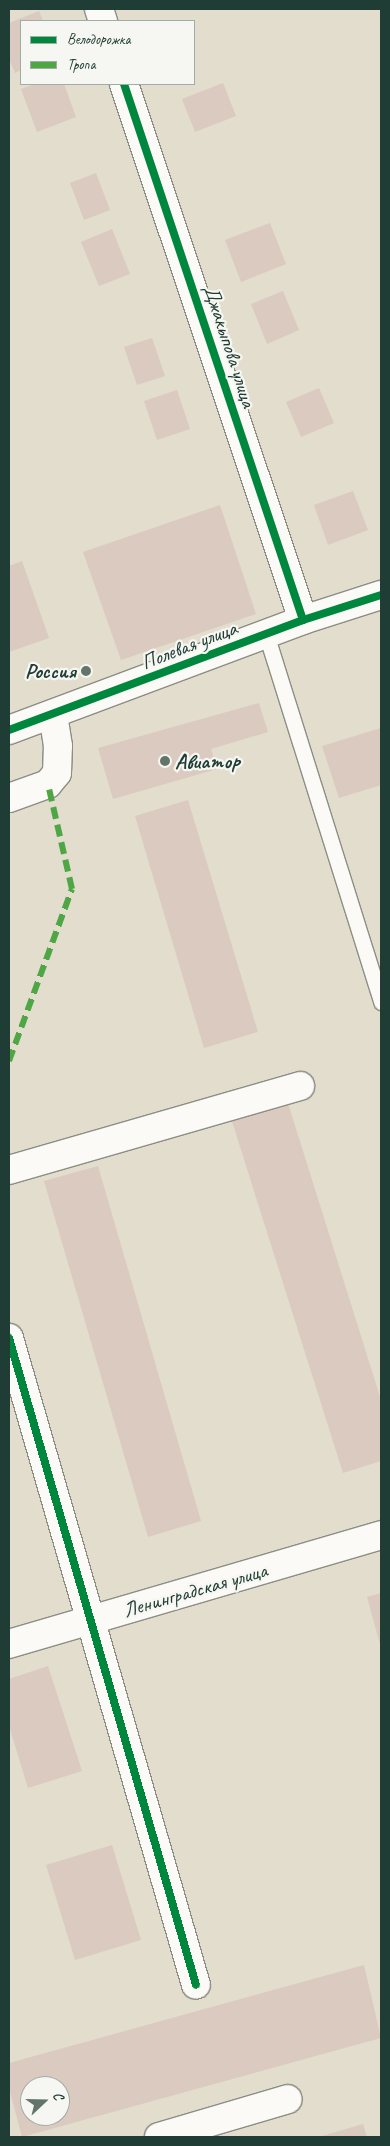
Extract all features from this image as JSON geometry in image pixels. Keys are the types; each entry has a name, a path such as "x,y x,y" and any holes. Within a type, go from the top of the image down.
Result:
{"street":[{"name":"Джакыпова улица","path":"124,85 303,620"},
{"name":"Полевая улица","path":"10,724 53,715 303,620 381,595"},
{"path":"9,798 48,784 57,773 58,746 53,715"},
{"path":"9,1170 300,1086"},
{"path":"9,1338 196,1985"},
{"name":"Ленинградская улица","path":"9,1644 381,1535"},
{"path":"159,2137 288,2099"}],"lane":[{"path":"266,634 381,1002"}],"building":[{"path":"39,11 43,20 20,20 20,70 15,73 9,59 9,23"},
{"path":"223,83 236,116 195,132 182,99"},
{"path":"32,85 64,85 76,117 37,132 21,89"},
{"path":"96,173 110,210 84,220 70,183"},
{"path":"270,223 286,264 241,282 225,240"},
{"path":"112,229 130,274 99,286 81,242"},
{"path":"283,291 299,330 267,344 251,304"},
{"path":"152,338 165,376 137,385 124,347"},
{"path":"319,388 334,423 301,437 286,402"},
{"path":"177,390 190,429 157,440 144,401"},
{"path":"353,491 368,530 328,545 314,505"},
{"path":"220,505 256,614 121,660 83,552"},
{"path":"22,561 49,638 9,652 9,566"},
{"path":"259,703 268,732 211,749 217,769 113,799 98,748"},
{"path":"381,728 381,785 339,798 322,746"},
{"path":"188,800 258,1032 204,1048 135,816"},
{"path":"287,1100 381,1400 381,1461 343,1473 231,1118"},
{"path":"98,1166 201,1521 148,1537 44,1181"},
{"path":"381,1593 381,1648 367,1597"},
{"path":"48,1666 82,1771 28,1788 9,1726 9,1679"},
{"path":"112,1845 141,1940 75,1960 46,1865"},
{"path":"364,1965 381,2038 70,2124 70,2076 20,2076 20,2126 62,2126 22,2137 9,2088 9,2063"},
{"path":"363,2124 367,2137 319,2137"}],"marked path":[{"path":"9,1061 72,889 48,784"}],"cycle path":[{"path":"124,85 303,620"},
{"path":"9,730 303,620 381,595"},
{"path":"9,1338 196,1985"}],"place":[{"name":"Россия","path":"86,671"},
{"name":"Авиатор","path":"165,761"}]}
